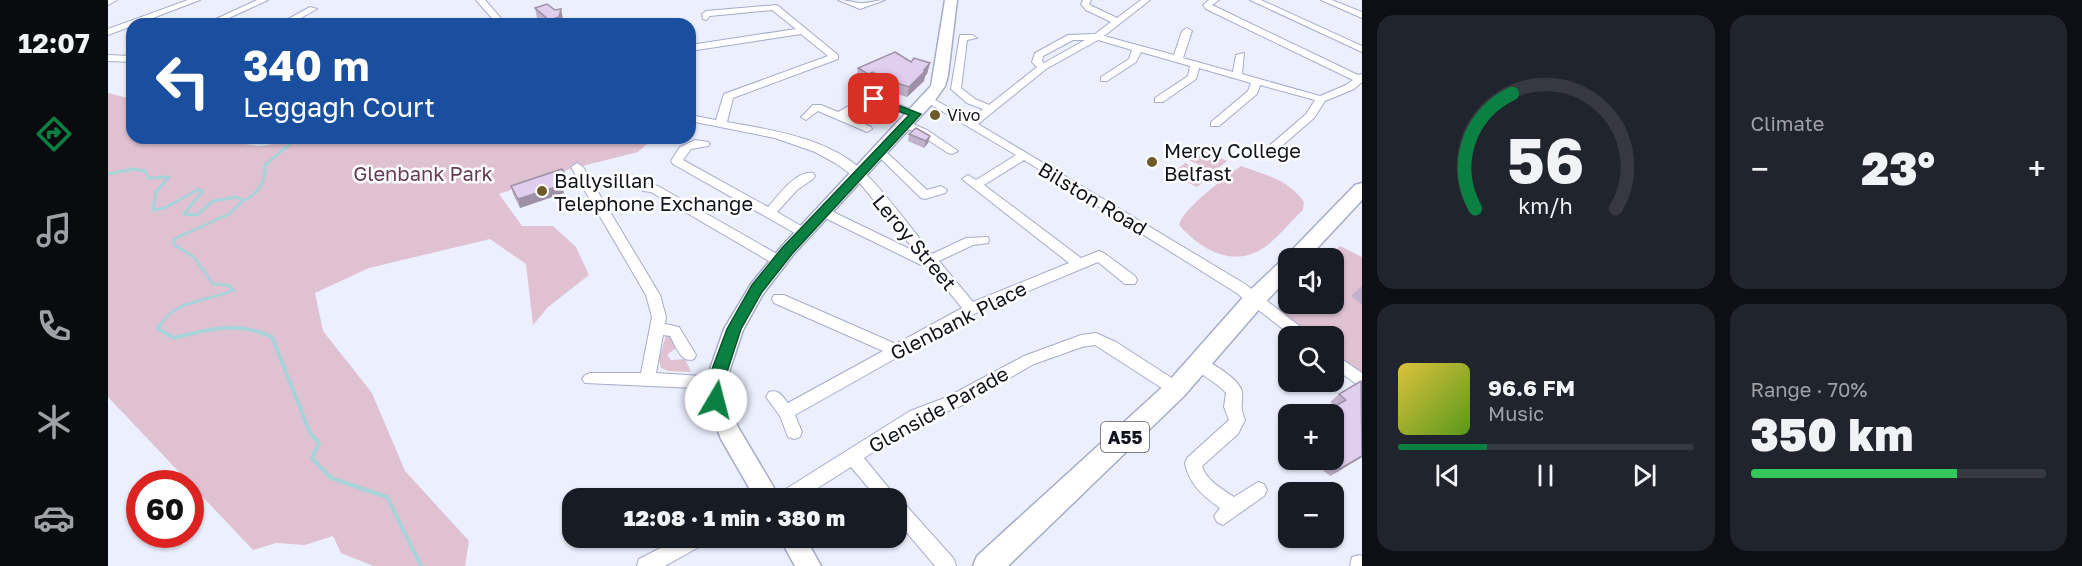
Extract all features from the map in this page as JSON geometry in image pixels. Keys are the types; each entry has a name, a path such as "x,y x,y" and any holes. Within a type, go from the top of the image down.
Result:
{"highway":[{"path":"1306,248 1362,189"},
{"name":"A55","path":"987,566 1176,389 1278,276"}],"main road":[{"path":"762,488 718,411 717,383 739,319 757,289 778,261 911,119 938,86 951,0"},
{"path":"798,548 809,566"}],"street":[{"path":"108,2 113,0"},
{"path":"146,18 196,0"},
{"path":"223,18 264,0"},
{"path":"480,0 496,18"},
{"path":"842,0 860,6 881,0"},
{"path":"1086,0 1085,4 1089,8 1118,22"},
{"path":"971,124 1043,67 1097,37 1146,0"},
{"path":"1215,0 1207,5 1209,8 1360,78 1350,87 1321,99 1310,116 1273,148"},
{"path":"1254,0 1362,49"},
{"path":"1325,0 1362,15"},
{"path":"706,17 706,14 774,8 834,55 831,60 728,96 721,123"},
{"path":"293,18 305,11"},
{"path":"108,32 126,25"},
{"path":"696,47 803,31"},
{"path":"1177,60 1187,31"},
{"path":"972,38 963,37 956,88 976,103 991,109"},
{"path":"1097,37 1137,50 1321,99"},
{"path":"1104,79 1133,60 1137,50"},
{"path":"1237,76 1241,55"},
{"path":"110,60 126,59"},
{"path":"1159,100 1193,77 1195,65"},
{"path":"1215,124 1253,92 1256,81"},
{"path":"840,116 855,104 874,99 911,119 923,132 952,151"},
{"name":"Bilston Road","path":"928,100 1240,288 1289,326"},
{"path":"956,115 976,103"},
{"path":"806,117 817,107 867,129"},
{"name":"Leroy Street","path":"696,119 793,138 824,152 859,174 971,309"},
{"path":"696,142 704,144"},
{"path":"690,144 673,164 804,233"},
{"path":"879,151 925,195 941,190"},
{"path":"1023,156 972,182 1079,264"},
{"path":"577,167 653,295 659,317 647,379"},
{"path":"769,214 793,187 809,176"},
{"path":"647,188 654,189 778,261"},
{"path":"823,212 920,261 931,260 971,241 983,240"},
{"name":"Glenbank Place","path":"786,412 971,309 1099,256 1130,280"},
{"path":"779,299 896,350"},
{"path":"657,329 674,331 683,354"},
{"name":"Glenside Parade","path":"803,488 916,416 953,402 1048,351 1096,339 1111,346 1176,389"},
{"path":"1198,363 1222,378 1234,391 1232,407 1237,420 1232,429 1193,463 1193,471 1200,482 1228,512 1258,490"},
{"path":"1344,368 1362,381"},
{"path":"590,379 717,383"},
{"path":"774,397 786,412 794,432"},
{"path":"853,457 879,488"},
{"path":"907,519 948,566"},
{"path":"646,566 680,548"}],"green space":[{"name":"Glenbank Park","path":"108,93 126,98 126,144 258,146 272,144 647,144 638,152 570,169 499,194 522,226 553,226 576,247 589,275 548,307 533,325 526,264 490,239 369,268 315,293 323,331 372,393 405,471 469,541 465,566 373,566 341,553 333,536 305,545 276,543 253,550 204,498 204,470 177,470 108,397"},
{"path":"1202,149 1227,161 1214,172 1189,160"},
{"path":"1185,163 1211,176 1197,187 1171,174"},
{"path":"1241,166 1284,183 1304,202 1303,210 1262,249 1250,254 1227,256 1206,248 1179,225 1196,202"},
{"path":"1344,248 1362,257 1362,378 1344,364 1344,326 1295,326 1280,314 1344,314"},
{"path":"666,335 671,336 677,345 667,355 671,360 685,359 691,372 669,371 661,368 659,360"}],"building":[{"path":"547,4 555,10 561,9 559,17 547,18 535,8"},
{"path":"895,52 911,62 914,58 930,63 909,87 884,79 873,72 868,74 858,68"},
{"path":"916,128 930,136 926,141 909,134"},
{"path":"562,169 569,179 560,182 562,185 518,199 511,186"},
{"path":"1361,381 1362,456 1344,467 1344,404 1339,404 1346,400 1339,394"}],"waterway":[{"path":"159,328 165,319 182,306 234,290 228,285 213,284 194,257 174,245 174,239 229,214 253,195 260,186 265,165 290,144"},
{"path":"108,174 133,169 145,171 148,178 169,177 156,192 153,210 165,208 199,189 202,192 184,214 197,215 213,201 237,197 242,200"},
{"path":"159,326 158,329 174,338 223,328 236,328"},
{"path":"236,328 241,328"},
{"path":"236,328 248,329 272,337 310,433 319,443 312,458 331,478 387,497 421,566"}],"place":[{"name":"Vivo","path":"935,115"},
{"name":"Mercy College Belfast","path":"1152,162"},
{"name":"Ballysillan Telephone Exchange","path":"542,191"}],"route":[{"path":"716,400 719,372 734,329 764,278 869,161 916,114 874,99"}]}
